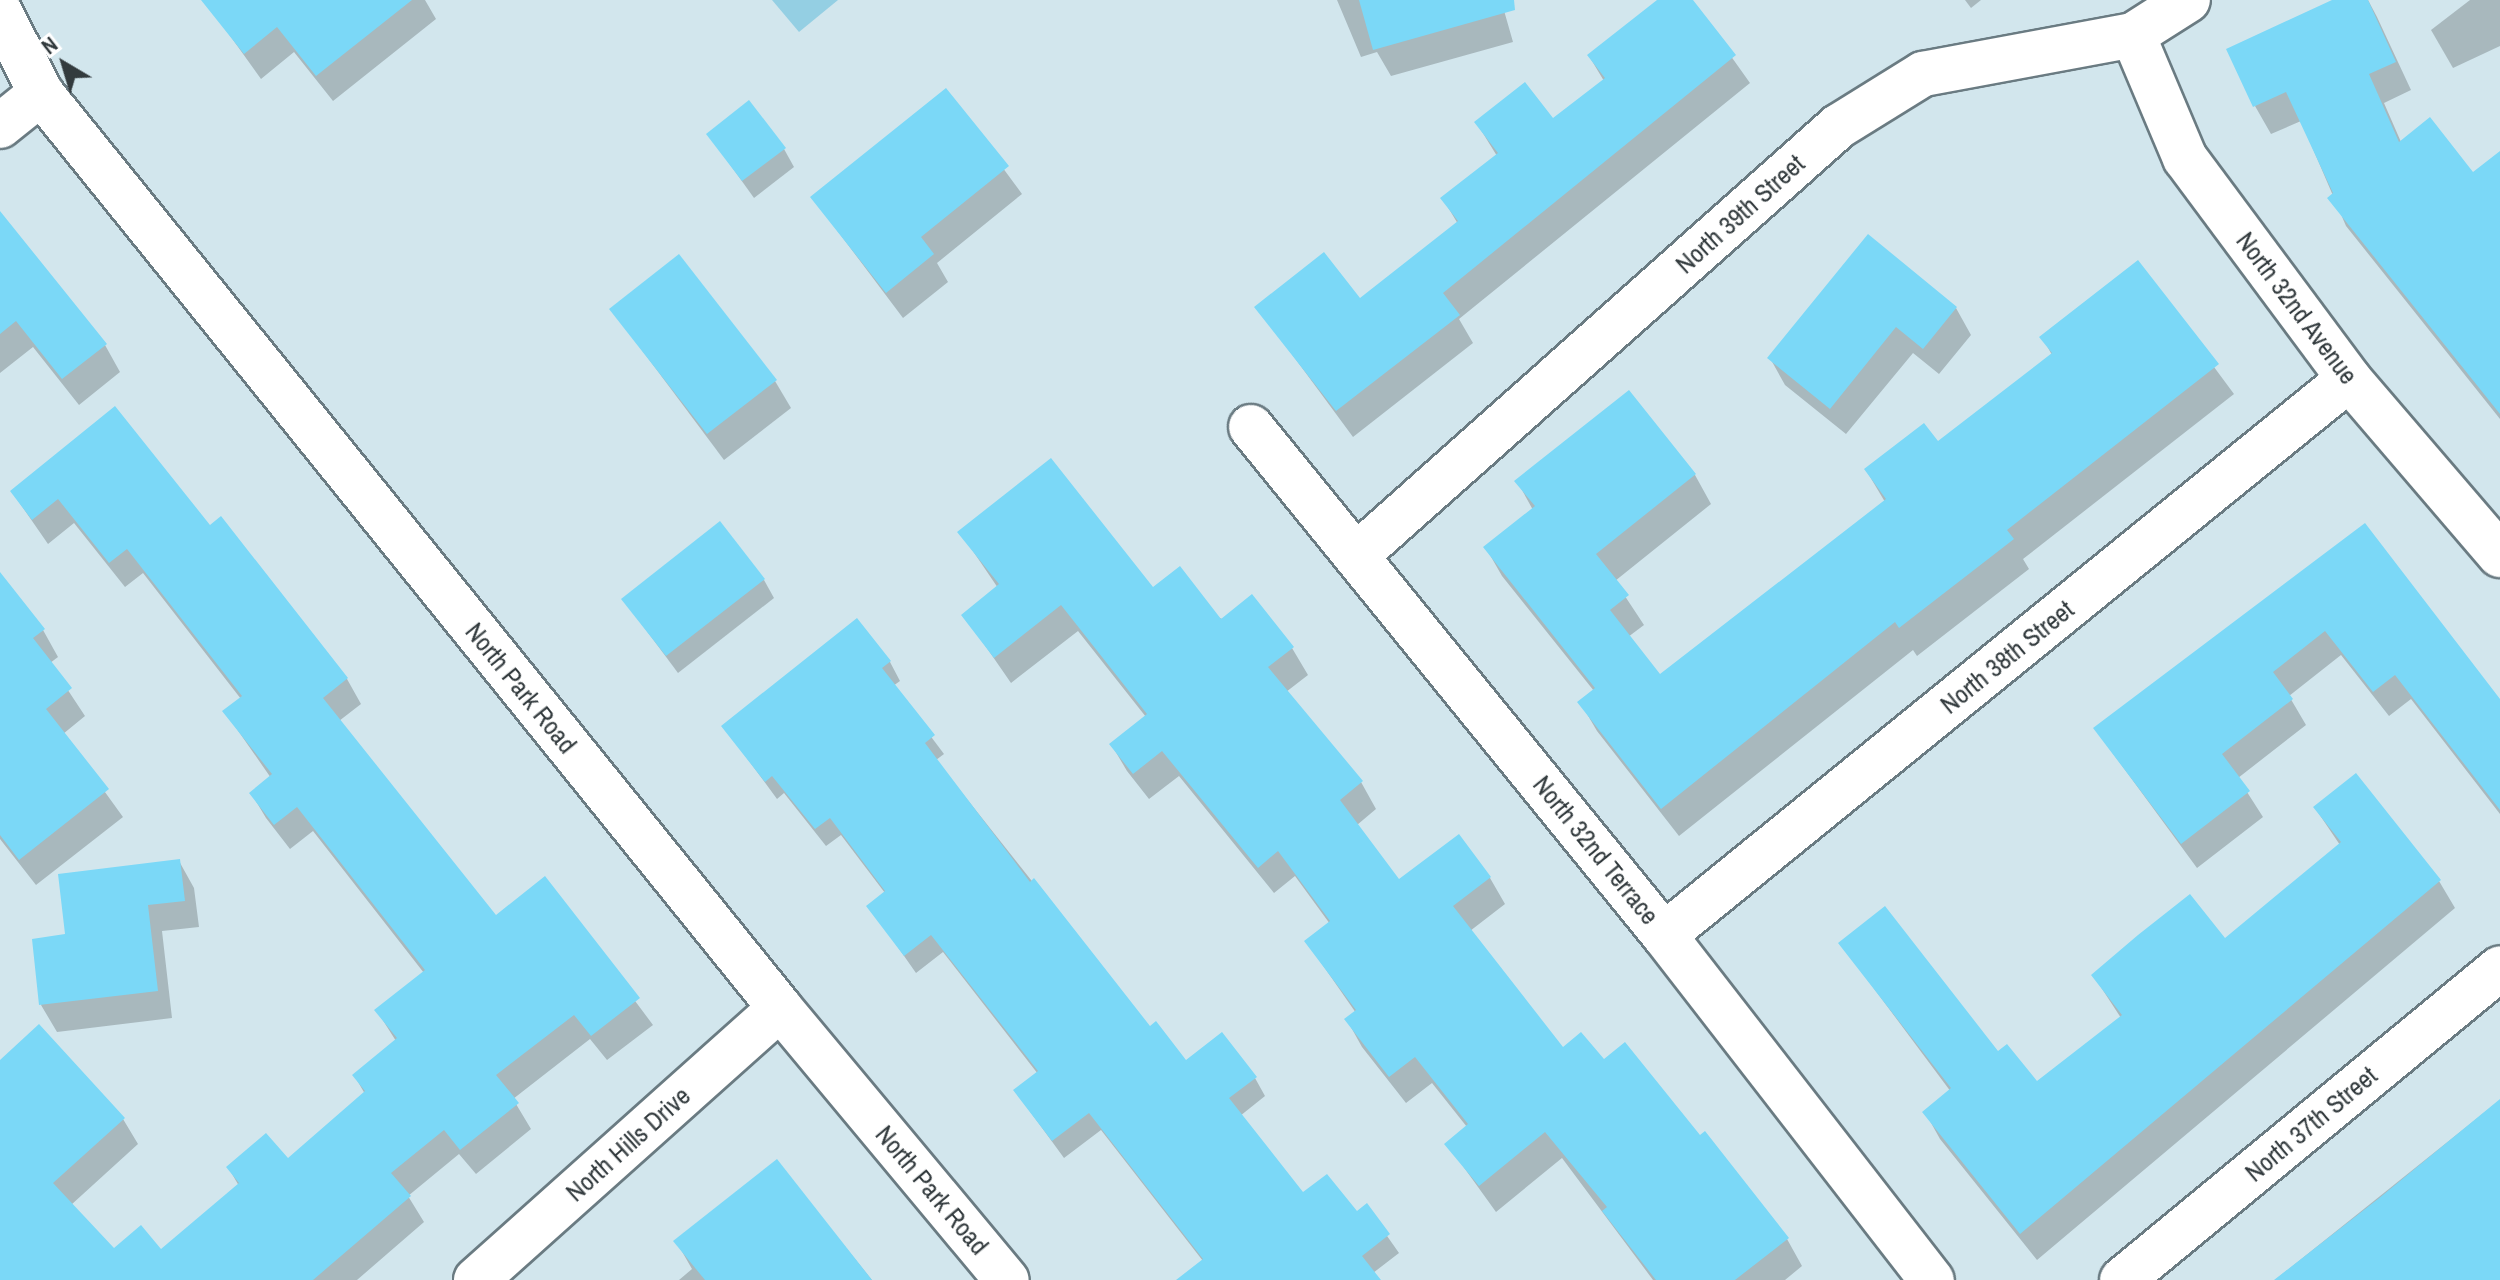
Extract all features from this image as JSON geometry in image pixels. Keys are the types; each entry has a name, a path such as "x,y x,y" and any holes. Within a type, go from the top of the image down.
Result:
{"street":[{"name":"North 39th Street","path":"1359,553 1839,126 1923,74 2133,35 2188,0"},
{"name":"North Park Road","path":"0,12 41,93 780,1008 1007,1280"},
{"name":"North 32nd Avenue","path":"2133,35 2185,158 2349,379 2500,555"},
{"name":"North Park Road","path":"0,77 41,93"},
{"path":"0,126 41,93"},
{"name":"North 38th Street","path":"1664,935 2349,379"},
{"name":"North 32nd Terrace","path":"1251,427 1359,553 1664,935 1932,1280"},
{"name":"North 37th Street","path":"2122,1280 2500,968"},
{"name":"North Hills Drive","path":"476,1280 780,1008"}],"shaded area":[{"path":"772,0 838,0 799,32"}],"building":[{"path":"201,0 412,0 316,76 277,27 244,54"},
{"path":"1359,0 1514,0 1515,10 1373,50"},
{"path":"1657,0 1693,0 1736,55 1443,293 1460,315 1336,411 1254,307 1324,252 1360,298 1458,221 1440,198 1498,153 1474,122 1525,82 1553,118 1605,78 1587,55"},
{"path":"2332,0 2368,0 2396,62 2369,74 2399,142 2430,117 2473,172 2500,151 2500,414 2327,198 2333,193 2286,92 2253,107 2226,49"},
{"path":"946,88 1009,166 921,237 934,254 886,293 810,197"},
{"path":"749,100 786,148 742,181 706,134"},
{"path":"0,211 107,344 62,379 16,321 0,334"},
{"path":"1868,234 1957,307 1923,349 1896,327 1830,409 1767,358"},
{"path":"679,254 777,380 707,434 609,309"},
{"path":"2138,260 2219,364 2007,530 2014,539 1899,628 1895,622 1661,809 1577,702 1595,688 1483,547 1535,506 1514,481 1629,390 1696,474 1596,554 1629,595 1610,610 1660,674 1886,499 1864,469 1924,423 1938,441 2052,353 2039,337"},
{"path":"115,406 210,525 221,516 348,678 323,698 496,915 545,876 640,998 591,1036 574,1015 496,1075 519,1103 460,1150 444,1130 391,1173 411,1196 313,1280 0,1280 0,1060 39,1024 125,1118 53,1183 114,1248 141,1225 161,1249 239,1183 226,1167 266,1133 288,1158 365,1091 352,1075 397,1038 374,1010 425,970 297,807 274,825 249,793 272,774 222,711 242,696 127,549 109,563 58,499 32,520 10,491"},
{"path":"1051,458 1153,587 1180,566 1221,619 1252,594 1294,647 1268,667 1363,781 1340,800 1399,879 1459,834 1491,877 1453,906 1563,1047 1581,1032 1604,1059 1625,1042 1700,1135 1705,1131 1789,1238 1735,1280 1656,1280 1602,1211 1607,1207 1545,1132 1479,1186 1444,1144 1468,1124 1415,1057 1389,1077 1344,1019 1356,1010 1304,941 1330,921 1278,851 1258,868 1162,751 1133,774 1109,744 1147,714 1061,605 994,658 961,615 999,584 957,532"},
{"path":"720,521 765,579 666,656 621,599"},
{"path":"2365,523 2500,699 2500,810 2395,675 2373,692 2325,631 2273,672 2293,699 2222,754 2250,791 2181,844 2093,728"},
{"path":"0,572 45,629 33,638 72,688 46,709 109,789 19,860 0,835"},
{"path":"857,618 891,661 882,668 935,735 925,743 1030,882 1034,878 1150,1026 1156,1021 1186,1060 1222,1032 1257,1077 1229,1098 1303,1192 1327,1174 1357,1211 1367,1203 1390,1234 1362,1256 1381,1280 1176,1280 1203,1259 1089,1113 1052,1141 1013,1090 1038,1071 931,935 904,956 866,906 885,891 830,818 815,829 772,776 765,782 721,726"},
{"path":"2356,773 2441,880 2020,1234 1922,1112 1951,1088 1838,943 1885,906 1998,1051 2007,1044 2037,1081 2122,1015 2091,975 2190,894 2225,938 2341,842 2313,807"},
{"path":"180,859 185,901 148,905 158,991 39,1005 32,939 65,934 58,874"},
{"path":"2500,1099 2500,1280 2274,1280 2378,1199"},
{"path":"777,1159 872,1280 705,1280 673,1241"}]}
